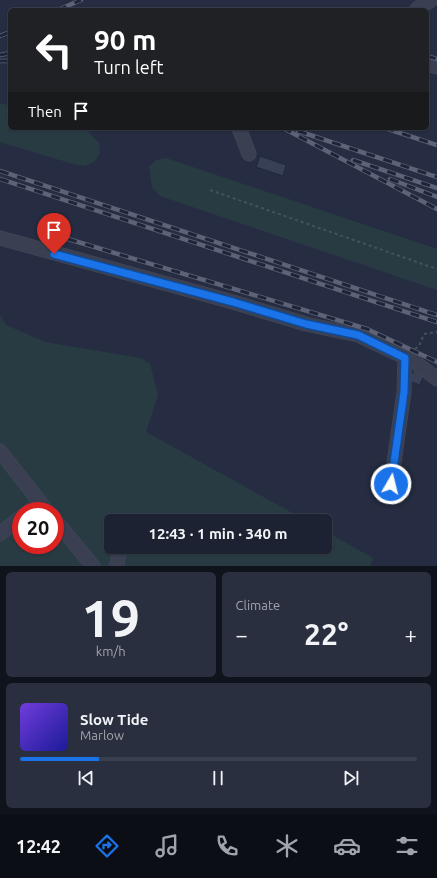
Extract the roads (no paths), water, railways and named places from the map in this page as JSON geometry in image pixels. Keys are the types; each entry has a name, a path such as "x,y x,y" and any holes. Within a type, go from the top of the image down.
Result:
{"lane":[{"path":"418,8 431,0"},
{"path":"240,130 249,154"},
{"path":"0,238 233,302 306,324 358,335 415,362 437,379"},
{"path":"391,484 404,392 405,358"},
{"path":"0,451 35,502"},
{"path":"0,534 12,524"},
{"path":"64,531 93,566"},
{"path":"116,566 119,554"}],"railway":[{"path":"63,8 81,0"},
{"path":"0,36 8,33"},
{"path":"0,55 8,53"},
{"path":"429,57 437,59"},
{"path":"0,61 8,61"},
{"path":"287,130 437,209"},
{"path":"391,130 437,145"},
{"path":"298,131 437,177"},
{"path":"353,160 437,188"},
{"path":"0,171 437,315"},
{"path":"0,179 437,322"},
{"path":"390,179 437,197"},
{"path":"68,239 367,329 437,362"}]}
